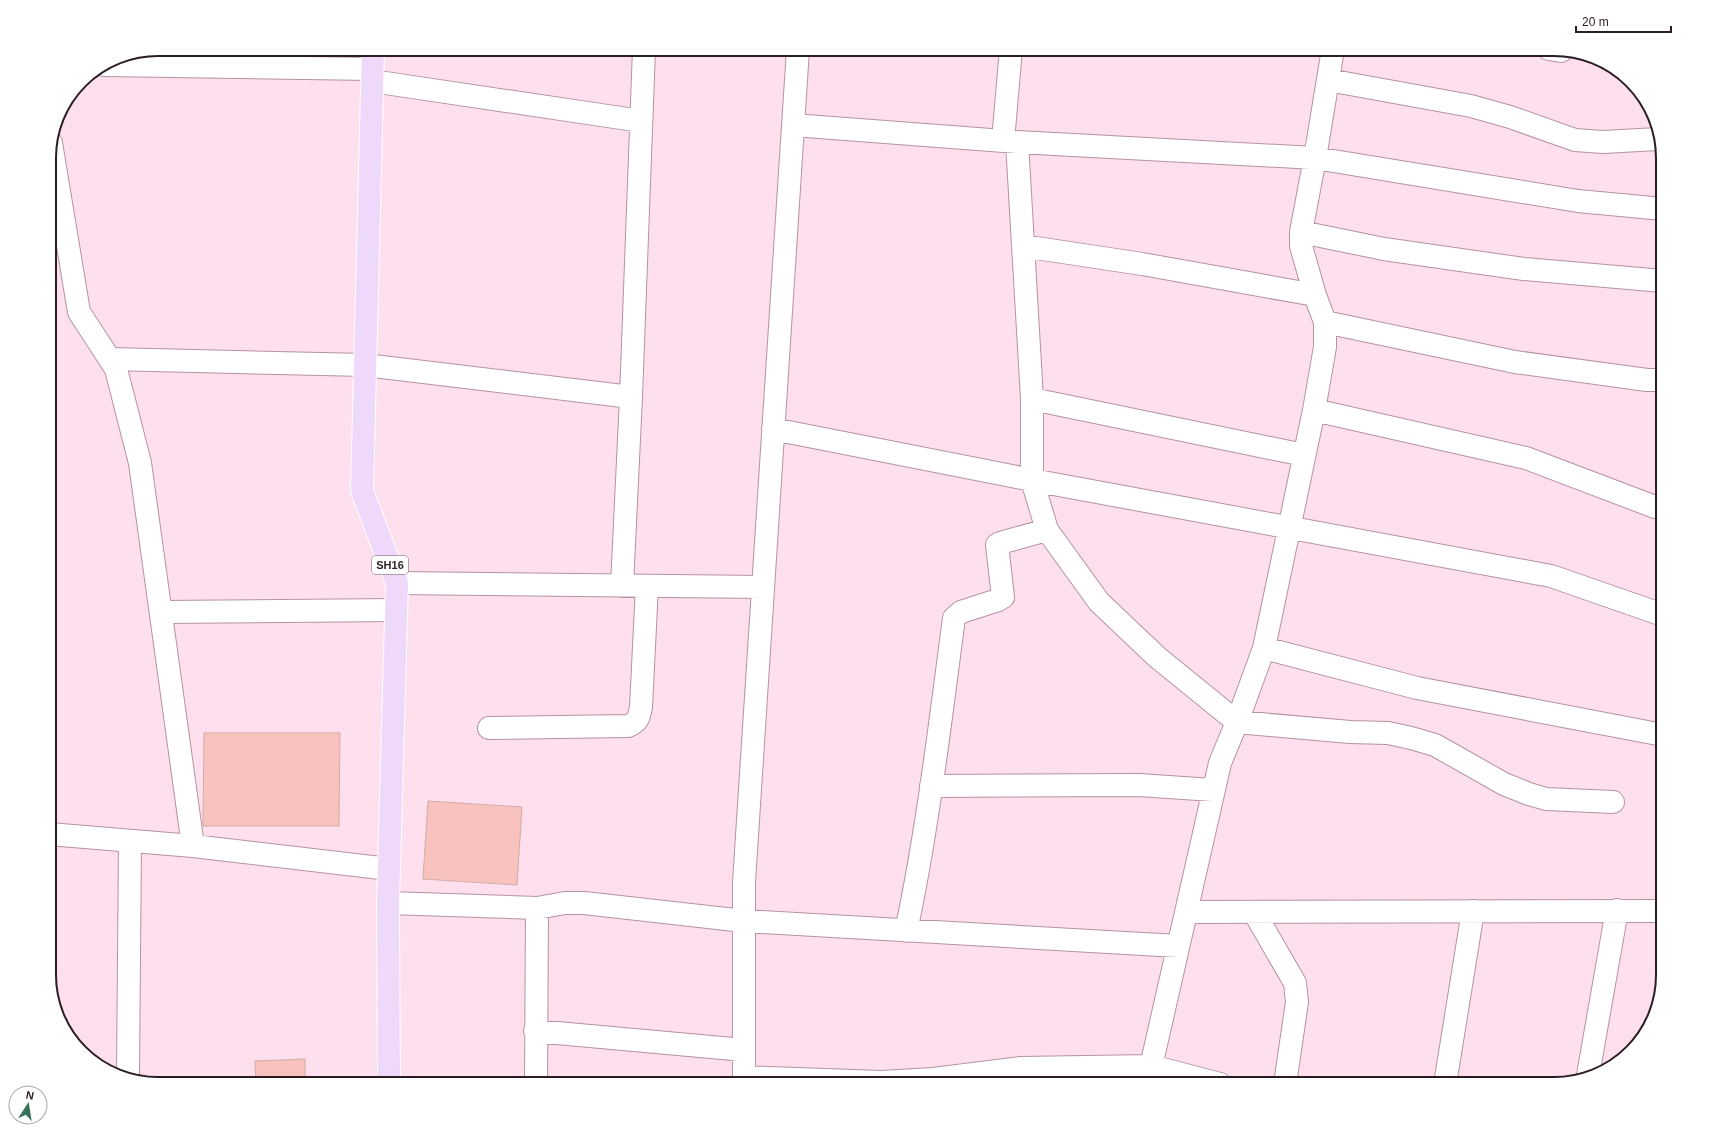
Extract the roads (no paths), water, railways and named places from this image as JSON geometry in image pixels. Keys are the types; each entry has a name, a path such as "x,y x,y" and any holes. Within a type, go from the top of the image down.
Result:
{"main road":[{"name":"SH16","path":"372,66 362,491 397,583 388,903 389,1077"}],"street":[{"path":"622,586 631,397 644,56"},
{"path":"744,1077 744,882 798,56"},
{"path":"1011,56 1010,142 1023,246 1032,399 1032,480 1047,530 1099,602 1157,657 1237,722 1350,732 1388,733 1435,745 1504,784 1529,794 1546,799 1613,802"},
{"path":"1149,1075 1220,763 1237,722 1264,648 1314,410 1325,347 1325,322 1315,295 1301,246 1301,232 1332,56"},
{"path":"122,62 145,59 372,66 642,121"},
{"path":"1328,80 1471,106 1510,117 1576,140 1603,142 1654,139"},
{"path":"793,125 1010,142 1315,158 1578,201 1656,208"},
{"path":"56,173 79,312 116,369 140,463 193,846"},
{"path":"1301,232 1384,250 1524,268 1656,280"},
{"path":"1023,246 1142,264 1315,295"},
{"path":"1325,322 1514,362 1656,380"},
{"path":"110,359 365,365 631,397"},
{"path":"1032,399 1304,455"},
{"path":"1314,410 1526,458 1655,507"},
{"path":"773,429 1032,480 1551,576 1656,614"},
{"path":"906,931 917,879 954,618 961,612 1003,597 998,545 1000,543 1047,530"},
{"path":"397,583 763,587"},
{"path":"489,728 628,726 636,723 641,708 647,586"},
{"path":"161,612 396,610"},
{"path":"1264,648 1417,688 1656,734"},
{"path":"931,786 1139,785 1213,790"},
{"path":"56,835 193,846 389,869"},
{"path":"128,1073 130,841"},
{"path":"388,903 537,908 565,903 584,903 744,921 1178,946"},
{"path":"536,1077 537,908"},
{"path":"1589,1071 1617,910"},
{"path":"1446,1077 1473,911"},
{"path":"1186,912 1656,911"},
{"path":"1254,912 1295,983 1297,1002 1286,1077"},
{"path":"535,1031 744,1050"},
{"path":"1003,1077 1149,1075 1165,1077"}]}
